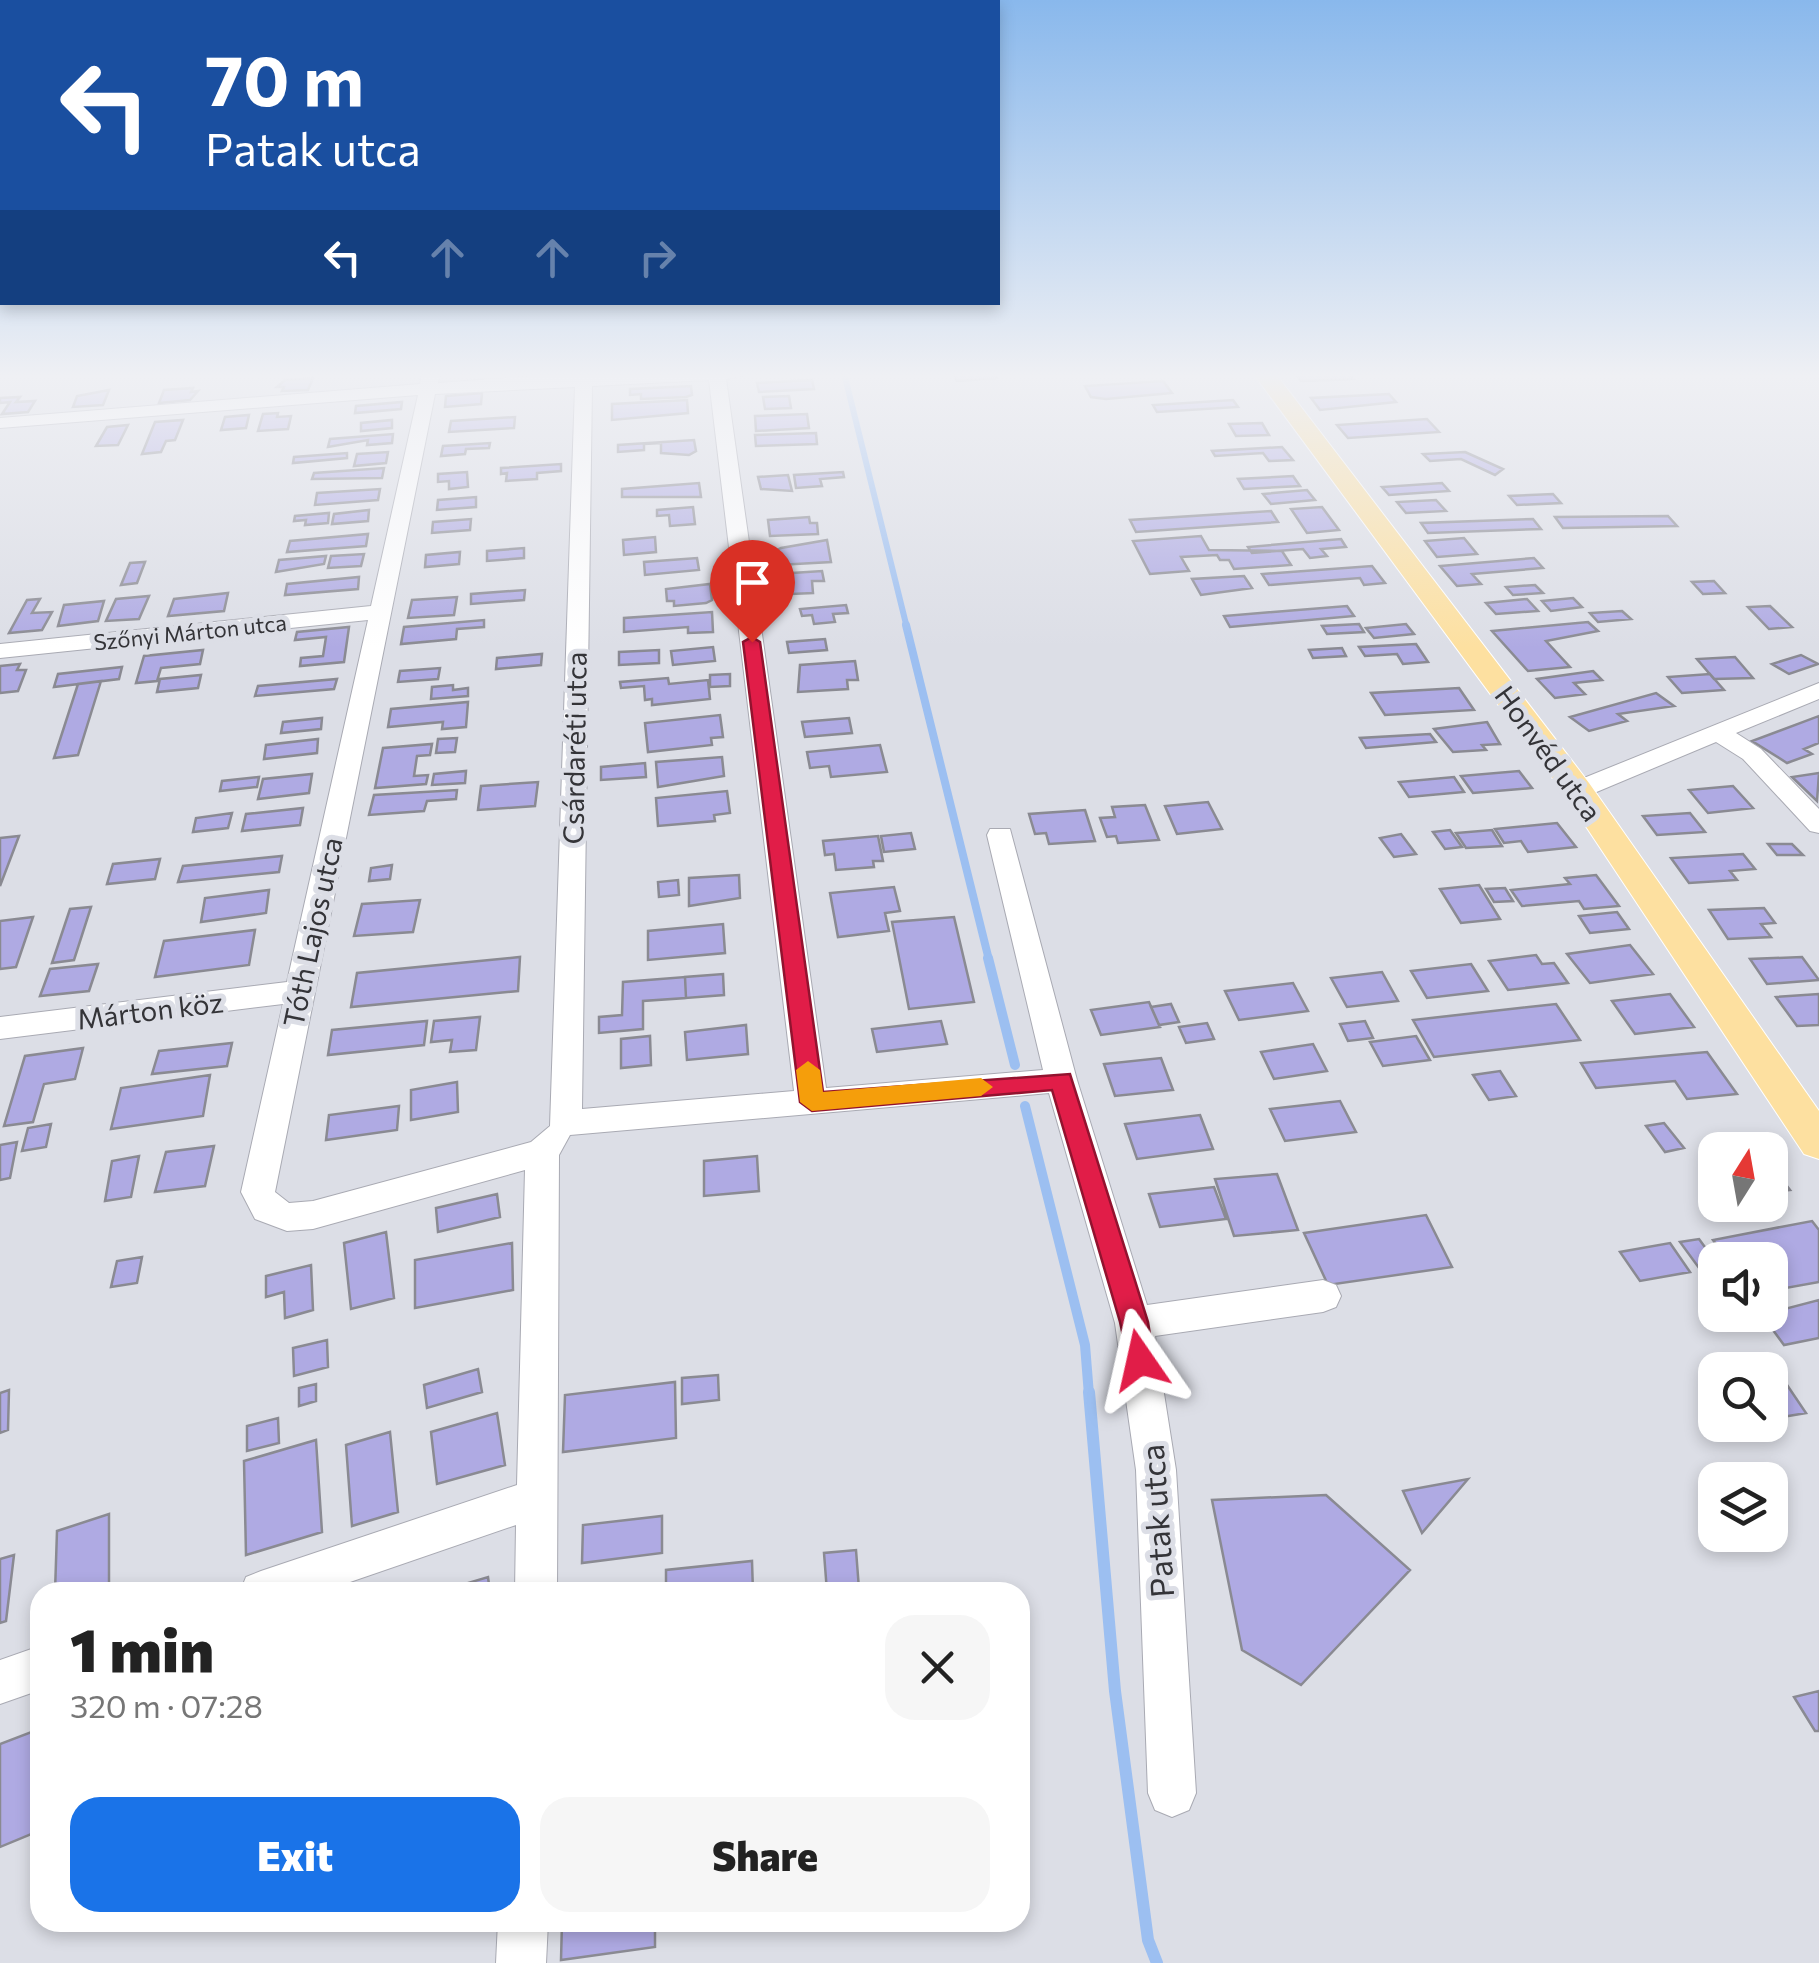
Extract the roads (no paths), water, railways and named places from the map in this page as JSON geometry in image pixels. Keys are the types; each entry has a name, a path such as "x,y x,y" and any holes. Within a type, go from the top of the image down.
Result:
{"main road":[{"name":"Honvéd utca","path":"1333,465 1578,790 1819,1143"}],"street":[{"name":"Tóth Lajos utca","path":"411,465 258,1192 267,1210 286,1218 313,1215 554,1138"},
{"name":"Csárdaréti utca","path":"554,1138 581,465"},
{"path":"719,465 812,1102"},
{"name":"Szőnyi Márton utca","path":"0,651 380,612"},
{"path":"1578,790 1819,690"},
{"path":"1717,732 1752,754 1819,825"},
{"name":"Patak utca","path":"1000,835 1061,1080 1134,1322 1156,1470 1172,1793"},
{"name":"Márton köz","path":"0,1028 299,992"},
{"path":"536,1582 554,1138 812,1102 1061,1080"},
{"path":"1134,1322 1323,1296"},
{"path":"289,1582 540,1496"},
{"path":"0,1682 30,1672"},
{"path":"521,1963 522,1932"}],"waterway":[{"path":"867,465 907,628"},
{"path":"906,625 989,960"},
{"path":"988,958 1015,1065"},
{"path":"1025,1106 1085,1345 1089,1395"},
{"path":"1089,1392 1115,1691 1148,1940 1157,1963"}]}
